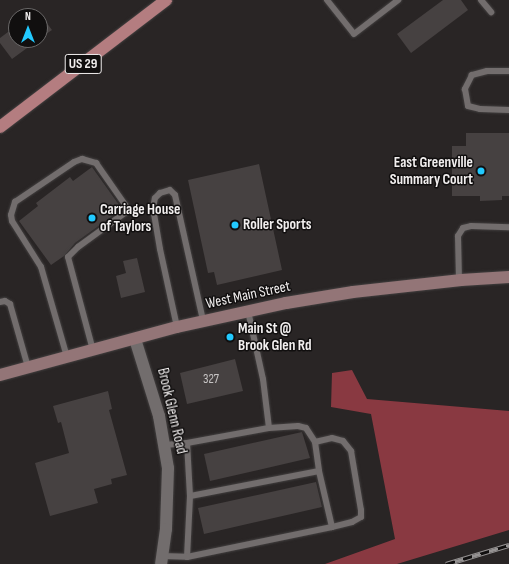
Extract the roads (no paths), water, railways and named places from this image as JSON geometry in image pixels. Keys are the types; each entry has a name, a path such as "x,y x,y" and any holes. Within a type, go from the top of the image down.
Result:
{"main road":[{"name":"US 29","path":"0,127 166,0"}],"street":[{"name":"West Main Street","path":"0,375 177,326 248,311 353,292 459,280 509,277"},
{"name":"Brook Glenn Road","path":"135,338 157,409 165,445 169,486 166,529 161,560"}],"lane":[{"path":"327,0 354,34 398,0"},
{"path":"482,0 491,12"},
{"path":"509,71 487,71 472,75 465,89 468,106 480,110 509,110"},
{"path":"67,357 42,267 12,221 10,215 15,202 74,162 82,159 96,163 127,209 126,212 78,247 68,257 93,350"},
{"path":"177,326 160,249 153,208 155,198 160,193 170,190 175,195 203,320"},
{"path":"459,280 458,236 463,228 471,226 509,227"},
{"path":"0,302 5,300 10,304 28,367"},
{"path":"248,311 263,379 269,428"},
{"path":"165,445 269,428 298,426 306,428 315,442 319,471 332,527"},
{"path":"161,560 187,557 332,527 352,522 361,517 350,451 343,441 332,438 315,442"},
{"path":"187,442 190,496 187,557"},
{"path":"190,496 319,471"}],"railway":[{"path":"446,564 509,545"}],"place":[{"name":"East Greenville Summary Court","path":"481,171"},
{"name":"Carriage House of Taylors","path":"92,218"},
{"name":"Roller Sports","path":"235,225"},
{"name":"Main St @ Brook Glen Rd","path":"230,337"}]}
